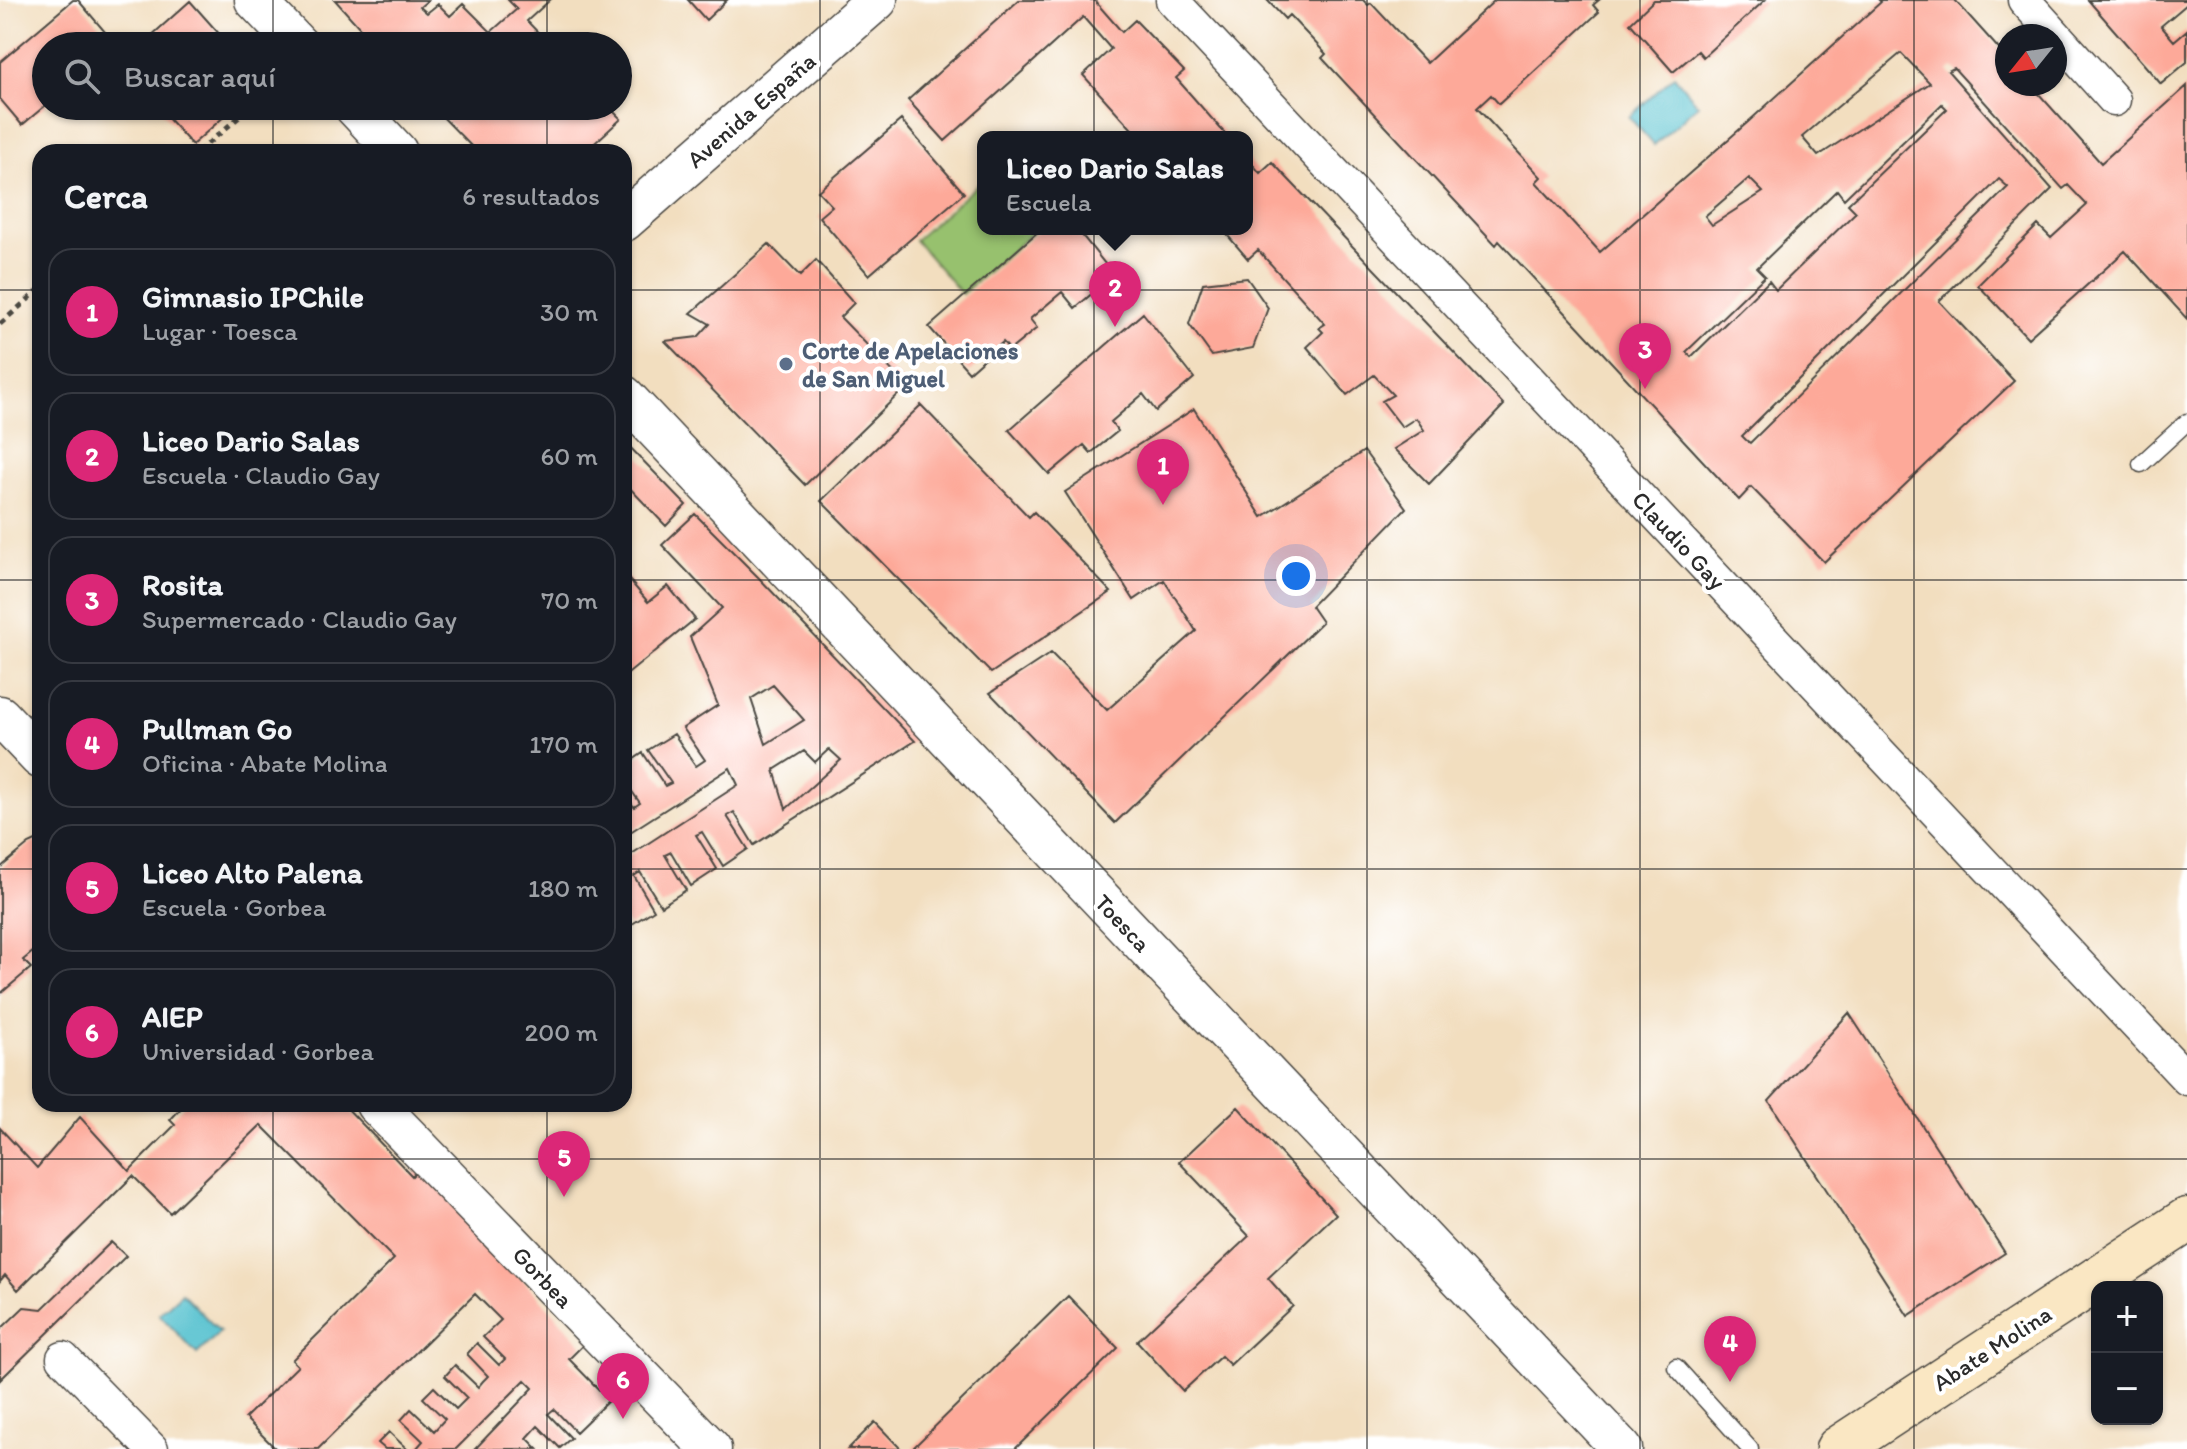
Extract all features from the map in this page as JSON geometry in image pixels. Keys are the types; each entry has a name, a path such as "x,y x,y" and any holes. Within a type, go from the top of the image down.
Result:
{"main road":[{"name":"Abate Molina","path":"1838,1449 2187,1220"}],"street":[{"path":"255,0 286,32"},
{"name":"Avenida España","path":"632,214 877,0"},
{"name":"Claudio Gay","path":"1172,0 2187,1079"},
{"path":"2024,0 2114,100"},
{"path":"367,120 390,144"},
{"name":"Toesca","path":"632,404 1622,1449"},
{"name":"Gorbea","path":"384,1112 711,1449"},
{"path":"63,1358 148,1448"}],"lane":[{"path":"2141,464 2187,422"},
{"path":"1676,1367 1750,1449"}],"path":[{"path":"207,144 236,120"},
{"path":"0,324 32,296"}],"green space":[{"path":"977,185 977,235 1030,235 962,294 915,240"}],"water":[{"path":"1674,76 1698,105 1654,145 1629,117"},
{"path":"182,1293 220,1332 197,1354 159,1314"}],"building":[{"path":"73,0 78,0 105,32 35,32"},
{"path":"335,0 428,0 420,7 427,13 438,4 450,16 463,4 491,32 364,32"},
{"path":"508,0 550,0 527,21 538,32 491,32 517,9"},
{"path":"688,0 727,0 706,20"},
{"path":"1019,0 1094,0 1122,32 1135,20 1184,71 1176,78 1223,131 1134,131 1083,75 1111,49 1083,17 945,141 908,100"},
{"path":"1267,0 1363,0 1368,5 1371,3 1427,63 1495,0 1599,0 1593,5 1599,12 1499,104 1491,95 1477,108 1541,177 1536,182 1600,252 1881,2 1879,0 1955,0 1995,45 1995,96 2041,96 2101,163 2187,86 2187,319 2125,251 2028,338 1978,285 2038,225 2051,238 2087,205 2068,185 2063,189 1954,68 1948,71 2052,189 1939,301 2014,381 1824,562 1751,487 1739,500 1499,241 1496,245 1322,58 1326,54 1289,15 1285,19","holes":["1901,53 1930,83 1818,156 1802,137","1942,104 1947,109 1848,204 1856,212 1776,290 1769,281 1691,357 1686,352 1765,276 1757,268 1837,190 1844,199","1749,178 1763,192 1712,225 1705,216","1999,179 2008,187 1750,443 1742,436"]},
{"path":"1654,0 1765,0 1703,57 1698,51 1673,72 1630,23"},
{"path":"2088,0 2187,0 2187,4 2161,26 2174,41 2187,30 2187,62 2161,84"},
{"path":"190,1 218,32 156,32"},
{"path":"32,35 32,117 22,125 0,99 0,62"},
{"path":"170,120 220,120 193,144"},
{"path":"446,120 620,120 594,144 469,144"},
{"path":"901,120 964,193 869,275 819,217 832,206 818,191"},
{"path":"1272,162 1504,405 1429,484 1394,449 1424,430 1416,418 1402,427 1382,401 1393,395 1374,375 1347,395 1307,347 1323,332 1319,328 1325,324 1258,250 1248,259 1227,235 1253,235 1253,165 1260,173"},
{"path":"1034,235 1082,235 1114,275 1075,308 1062,292 1030,319 1037,328 1010,350 1003,342 969,372 929,327"},
{"name":"Corte de Apelaciones de San Miguel","path":"769,244 800,276 816,260 854,303 840,317 907,386 805,485 665,341 698,337 710,324 691,313"},
{"path":"1247,278 1268,308 1253,348 1212,356 1189,324 1203,283"},
{"path":"1143,313 1194,378 1156,411 1143,394 1111,422 1118,431 1091,453 1084,445 1049,474 1009,430"},
{"path":"921,405 1029,517 1034,512 1111,592 991,673 821,501"},
{"path":"1194,409 1262,517 1364,451 1406,508 1311,606 1322,622 1115,823 990,693 1051,653 1107,710 1196,631 1164,580 1134,600 1065,492"},
{"path":"632,449 686,505 666,526 632,490"},
{"path":"695,514 915,741 754,845 734,812 727,816 748,849 723,866 702,832 696,835 717,869 691,886 671,852 665,855 686,890 661,906 640,872 634,876 654,910 632,924 632,854 738,785 730,768 632,831 632,804 634,807 640,803 632,792 632,761 643,753 665,786 671,783 648,750 674,734 696,766 705,760 683,728 718,705 690,637 722,608 662,545","holes":["773,685 804,720 766,744 751,699","829,749 841,760 786,809 774,770 804,751 815,762"]},
{"path":"632,583 648,602 668,586 695,619 632,670"},
{"path":"32,843 32,953 23,960 31,968 0,994 0,868"},
{"path":"1849,1013 2005,1253 1908,1316 1769,1101"},
{"path":"1238,1107 1336,1214 1268,1278 1293,1306 1230,1365 1221,1356 1183,1391 1137,1341 1249,1236 1179,1162"},
{"path":"178,1112 351,1112 412,1176 420,1168 583,1345 569,1359 609,1400 576,1432 554,1409 548,1414 571,1438 560,1448 538,1426 527,1438 538,1449 475,1449 533,1388 525,1380 456,1449 416,1449 423,1441 401,1420 411,1409 434,1431 445,1419 423,1398 434,1387 456,1409 467,1398 445,1376 455,1365 478,1387 488,1376 467,1354 477,1343 499,1365 505,1359 483,1337 501,1320 475,1294 318,1449 276,1449 245,1418 298,1366 292,1360 394,1259 261,1125 170,1213 133,1176 18,1290 5,1275 0,1281 0,1128 37,1168 80,1117 129,1171 175,1125 170,1120"},
{"path":"111,1242 126,1256 0,1380 0,1330 24,1307 42,1309"},
{"path":"1068,1296 1118,1348 1015,1449 912,1449"},
{"path":"875,1422 901,1449 848,1449"},
{"path":"389,1432 407,1449 385,1449 378,1443"}],"place":[{"name":"Liceo Dario Salas","path":"1115,327"},
{"name":"Corte de Apelaciones de San Miguel","path":"786,364"},
{"name":"Rosita","path":"1645,389"},
{"name":"Gimnasio IPChile","path":"1163,505"},
{"name":"Liceo Alto Palena","path":"564,1197"},
{"name":"Pullman Go","path":"1730,1382"},
{"name":"AIEP","path":"623,1419"}]}
